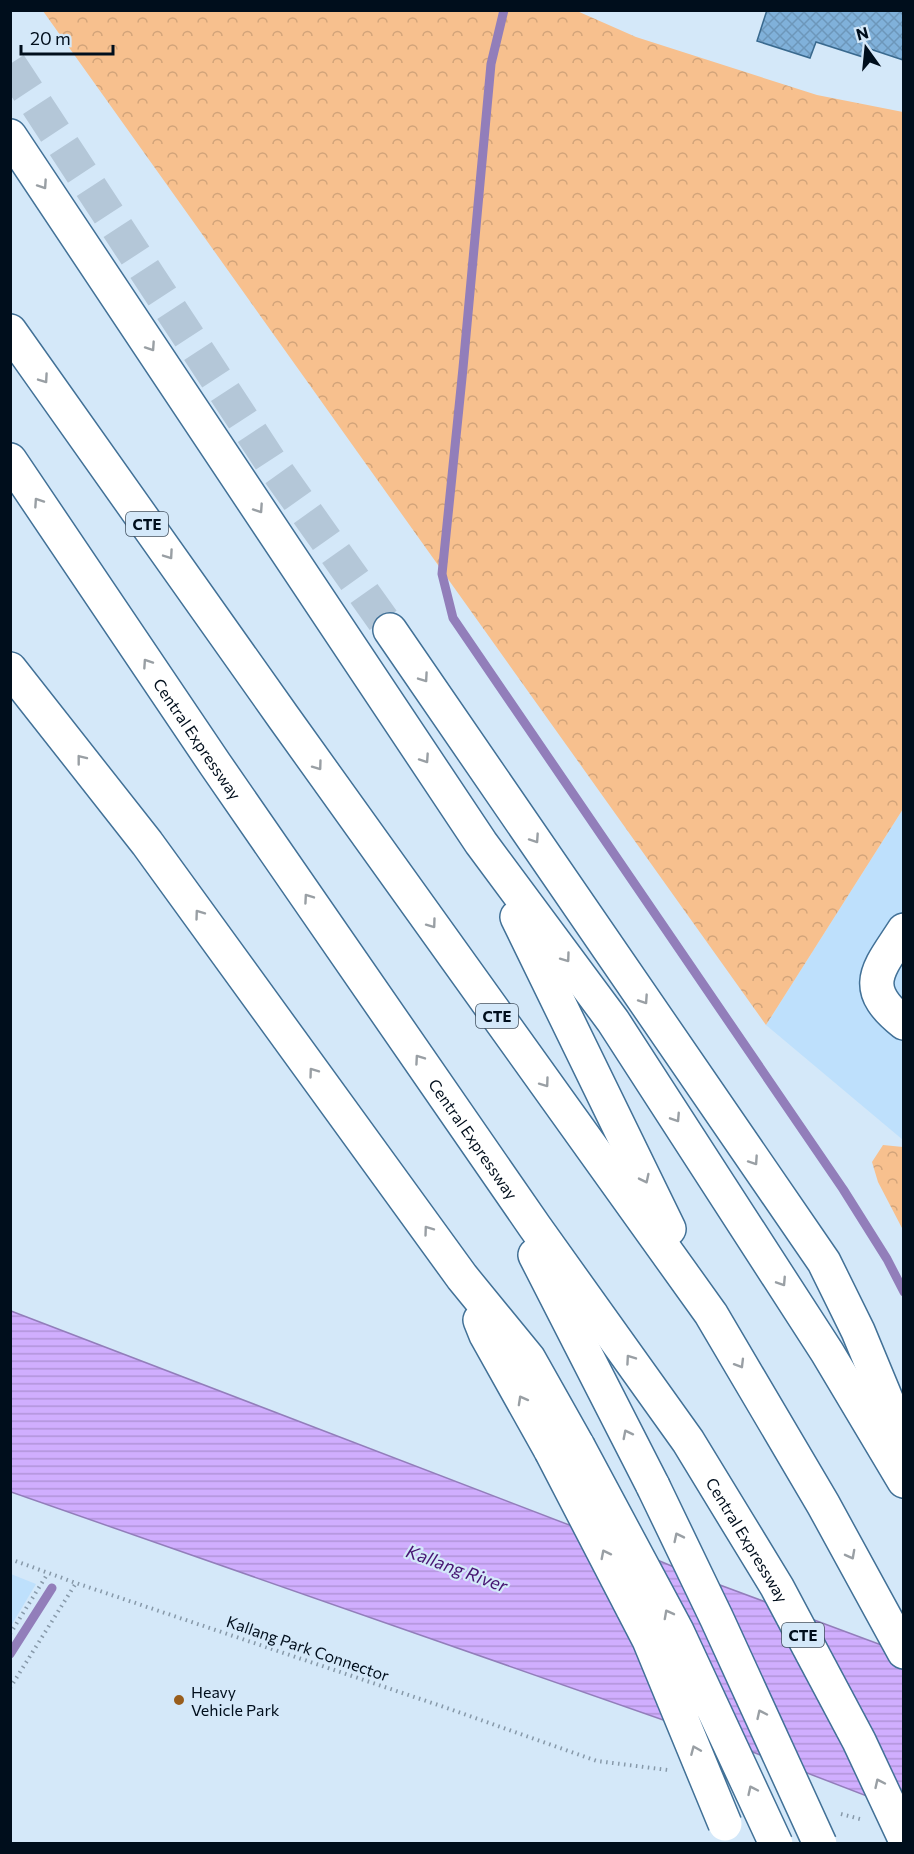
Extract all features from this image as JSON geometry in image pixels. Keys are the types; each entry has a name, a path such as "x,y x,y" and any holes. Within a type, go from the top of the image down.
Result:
{"main road":[{"path":"10,136 481,843 613,1021 827,1352 903,1481"},
{"name":"CTE","path":"10,331 711,1314 823,1504 903,1652"},
{"name":"Central Expressway","path":"10,460 215,764 535,1227 688,1441 777,1587 860,1741 903,1837"},
{"path":"390,630 824,1262 858,1331 903,1442"},
{"path":"10,669 147,843 462,1277 486,1335 565,1448 677,1630 776,1844"},
{"path":"481,843 711,1314"},
{"path":"903,930 877,973 877,991 887,1009 903,1023"},
{"path":"476,1141 653,1486 820,1844"},
{"path":"565,1448 649,1640 734,1844"}],"path":[{"name":"Kallang Park Connector","path":"10,1559 597,1761"},
{"path":"10,1634 48,1573"},
{"path":"10,1688 75,1583"}],"shaded area":[{"path":"903,809 903,1140 766,1025"},
{"path":"10,1574 36,1584 11,1626"}],"green space":[{"path":"43,11 577,11 636,37 817,95 903,112 903,809 766,1025"},
{"path":"883,1145 903,1147 903,1230 878,1182 872,1162"}],"water":[{"name":"Kallang River","path":"11,1311 624,1546 693,1575 903,1653 903,1810 732,1744 11,1492"}],"building":[{"path":"767,10 903,10 903,60 870,49 866,58 816,42 810,58 757,41"}],"waterway":[{"path":"504,10 491,64 442,574 453,618 843,1189 887,1259 904,1292"},
{"path":"10,1654 52,1588"}],"tunnel":[{"path":"10,64 272,464 390,630"}],"place":[{"name":"Heavy Vehicle Park","path":"179,1700"}]}
